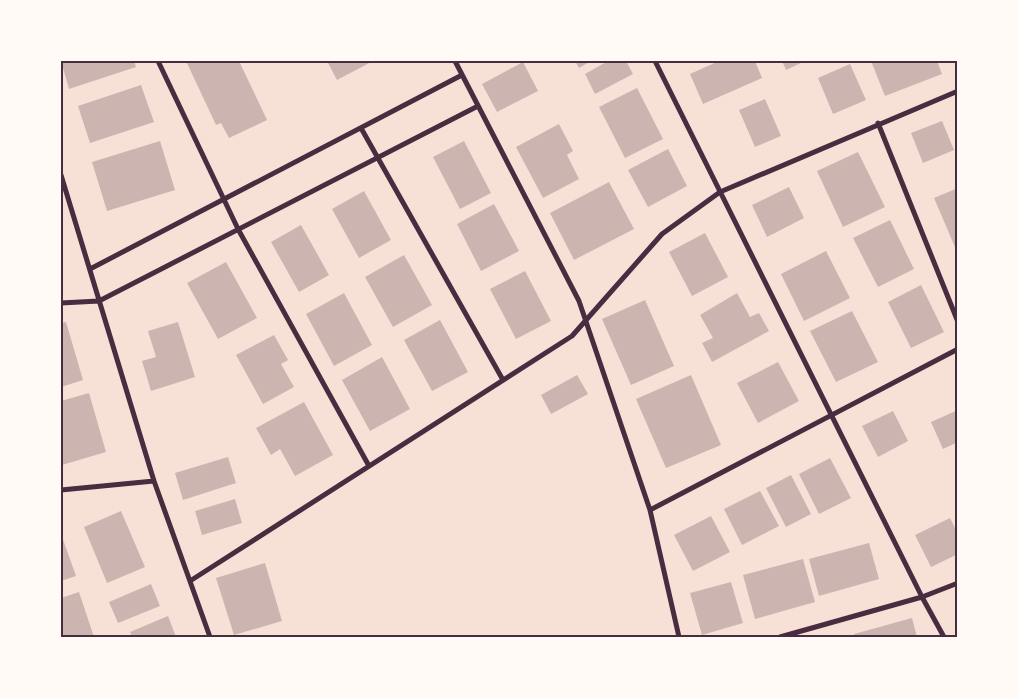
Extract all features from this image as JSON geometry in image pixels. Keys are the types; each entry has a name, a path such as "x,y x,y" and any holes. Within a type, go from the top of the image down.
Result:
{"street":[{"path":"158,61 238,229 369,466"},
{"path":"457,62 579,301 650,510 679,637"},
{"path":"657,62 831,415 944,637"},
{"path":"90,269 462,75"},
{"path":"190,581 572,336 662,234 720,192 878,123 958,91"},
{"path":"61,303 99,301 478,106"},
{"path":"878,123 958,322"},
{"path":"361,128 376,158 503,380"},
{"path":"61,175 154,481 210,637"},
{"path":"650,510 958,349"},
{"path":"61,490 154,481"},
{"path":"780,637 922,597 958,584"}],"building":[{"path":"61,61 134,61 136,67 69,89"},
{"path":"186,61 239,61 267,120 229,138 221,123 216,125"},
{"path":"327,61 373,61 337,80"},
{"path":"575,61 591,61 579,68"},
{"path":"608,61 626,61 633,74 595,94 585,74"},
{"path":"719,61 755,61 762,78 703,104 690,74"},
{"path":"782,61 805,61 786,70"},
{"path":"871,61 937,61 942,74 885,96"},
{"path":"523,62 538,91 497,112 482,84"},
{"path":"850,64 866,100 833,114 818,78"},
{"path":"141,85 154,122 90,143 78,106"},
{"path":"637,88 663,139 625,158 599,107"},
{"path":"765,99 781,136 755,147 739,110"},
{"path":"942,121 954,150 923,163 911,133"},
{"path":"559,124 573,151 567,155 579,179 543,198 516,147"},
{"path":"160,141 175,190 107,211 92,162"},
{"path":"464,141 491,193 460,209 433,157"},
{"path":"668,149 687,186 648,207 628,170"},
{"path":"858,152 885,207 843,227 817,171"},
{"path":"609,182 634,229 574,260 550,213"},
{"path":"789,187 804,218 767,237 752,205"},
{"path":"958,188 958,246 955,247 934,198"},
{"path":"364,191 391,240 359,258 332,209"},
{"path":"494,204 519,251 481,271 457,224"},
{"path":"890,220 914,269 878,287 853,238"},
{"path":"301,225 329,275 299,292 271,242"},
{"path":"705,233 728,277 692,296 669,252"},
{"path":"826,251 850,298 804,321 781,274"},
{"path":"404,255 432,305 393,327 365,277"},
{"path":"226,262 257,318 218,339 187,283"},
{"path":"525,271 551,321 516,339 490,289"},
{"path":"921,285 944,332 911,348 888,302"},
{"path":"344,293 372,345 334,366 306,314"},
{"path":"737,293 750,317 759,313 769,331 712,362 702,343 713,338 700,315"},
{"path":"645,300 674,366 631,385 602,319"},
{"path":"852,311 878,362 836,382 810,331"},
{"path":"440,320 468,372 432,391 404,340"},
{"path":"66,322 83,380 61,387 61,323"},
{"path":"178,322 195,377 151,391 142,361 156,357 148,331"},
{"path":"274,335 288,360 281,364 294,387 263,404 236,355"},
{"path":"382,357 410,409 370,431 342,380"},
{"path":"778,362 799,401 758,423 737,383"},
{"path":"577,375 588,394 551,414 541,395"},
{"path":"691,375 721,445 666,468 636,399"},
{"path":"89,393 106,452 62,465 61,401"},
{"path":"304,402 333,455 295,476 280,449 271,455 256,428"},
{"path":"958,410 958,442 943,449 931,422"},
{"path":"893,411 908,441 878,457 862,426"},
{"path":"228,457 236,483 183,500 175,473"},
{"path":"830,458 851,498 819,514 799,474"},
{"path":"791,475 811,514 786,527 766,488"},
{"path":"760,491 779,526 742,545 724,509"},
{"path":"235,499 242,523 202,535 195,511"},
{"path":"121,511 145,567 107,583 84,527"},
{"path":"711,516 730,552 693,571 674,535"},
{"path":"950,518 958,534 958,554 931,567 915,535"},
{"path":"61,534 76,576 61,581"},
{"path":"869,543 879,579 819,596 809,559"},
{"path":"803,559 815,602 755,619 743,575"},
{"path":"265,563 282,621 234,635 216,578"},
{"path":"731,582 743,623 702,635 690,593"},
{"path":"151,584 160,606 118,623 109,602"},
{"path":"79,592 94,637 61,637 61,598"},
{"path":"168,616 176,637 132,637 130,632"},
{"path":"912,618 917,637 855,637 854,634"}]}
